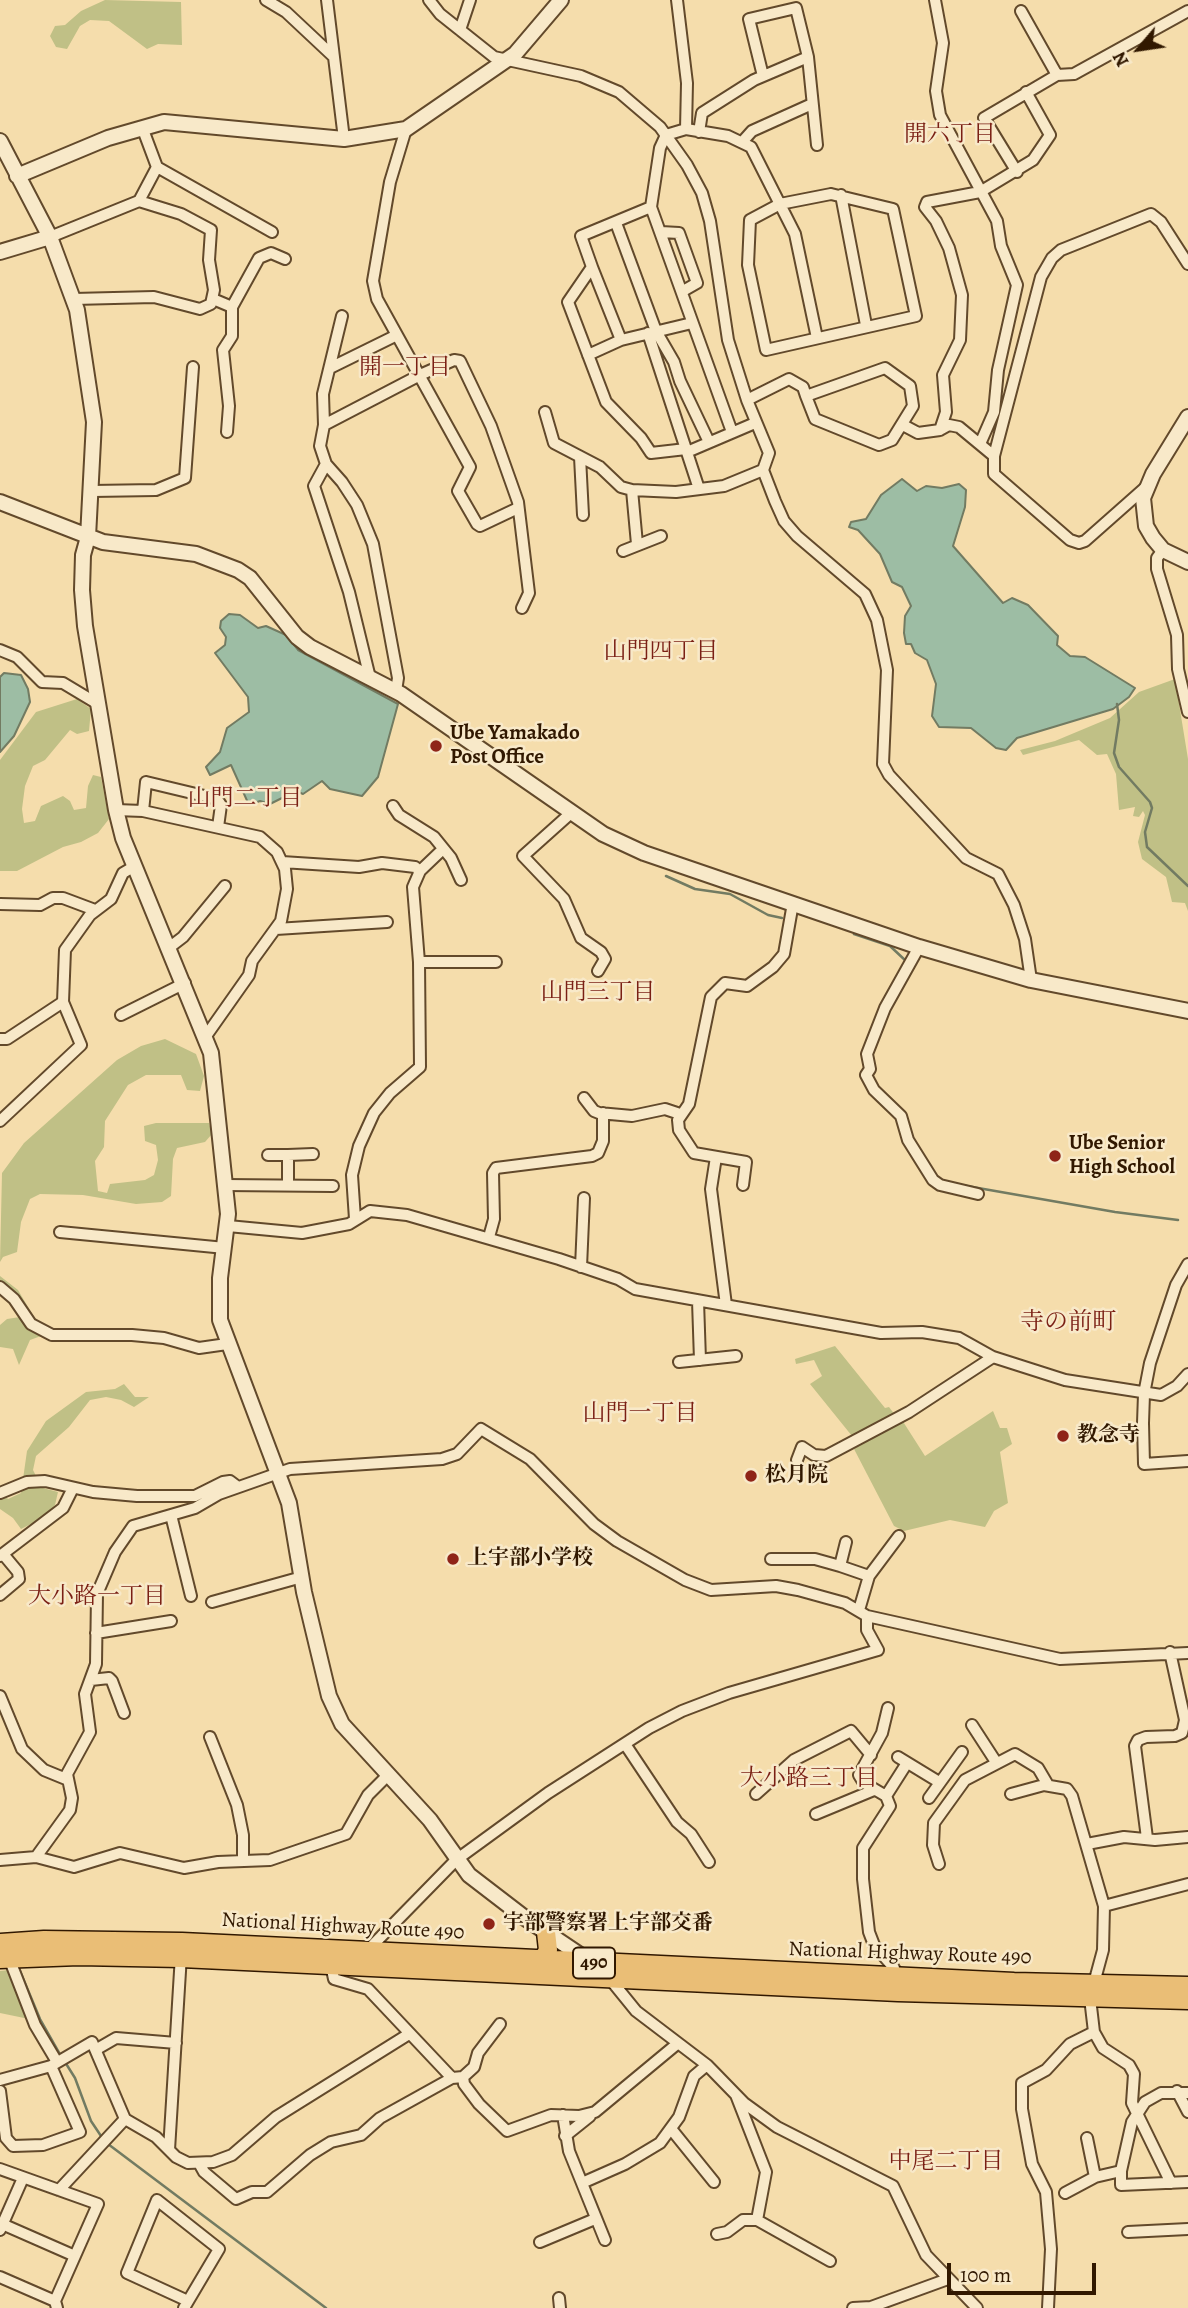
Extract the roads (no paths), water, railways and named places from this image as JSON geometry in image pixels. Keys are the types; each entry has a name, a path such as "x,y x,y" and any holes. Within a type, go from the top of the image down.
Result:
{"highway":[{"path":"543,1959 548,1950 546,1932"},
{"name":"National Highway Route 490","path":"3,1953 181,1950 330,1957 609,1978 1091,1991 1188,2000"},
{"name":"National Highway Route 490","path":"330,1957 367,1951 543,1959 893,1984"},
{"name":"National Highway Route 490","path":"1091,1991 1188,1986"}],"street":[{"path":"266,0 286,12 334,57"},
{"path":"327,0 344,139"},
{"path":"429,0 460,30 494,57 601,82 638,106 666,135 702,193 718,260 728,340 755,423 768,453 763,470 784,521 812,551 865,594 874,611 887,670 883,764 889,775 966,858 998,874 1014,905 1025,939 1031,980"},
{"path":"460,30 470,0"},
{"path":"17,176 108,138 142,127 180,122 271,134 344,139 407,129 505,61 561,0"},
{"path":"677,0 687,83 686,129"},
{"path":"935,0 943,43 936,101 997,221 1001,246 1017,285 998,369 998,392 994,412 980,444"},
{"path":"763,76 749,19 796,8 808,57 817,145"},
{"path":"1021,11 1057,75"},
{"path":"1017,172 984,118 1057,75 1074,74 1188,11"},
{"path":"699,132 702,113 763,76 808,57"},
{"path":"940,430 946,412 943,375 960,341 962,295 949,248 936,221 925,207 927,202 980,192 1033,160 1050,135 1026,92"},
{"path":"743,141 752,131 812,104"},
{"path":"142,127 157,167 272,232"},
{"path":"407,129 390,182 373,281 377,299 470,467 458,491 477,524 480,526 518,508"},
{"path":"732,432 651,207 660,148 666,135 686,129 743,141 756,155 795,234 817,338"},
{"path":"0,141 50,237 74,299 94,422 92,491 88,537 83,555 82,590 116,810 135,866 206,1036 215,1073 228,1226 219,1300 228,1344 293,1518 302,1577 323,1676 335,1712 352,1736 430,1821 468,1875 592,1963 609,1978 636,2011 707,2065 777,2127 893,2186 926,2255 977,2308"},
{"path":"139,201 157,167"},
{"path":"831,194 841,195 893,209 916,316 866,325 766,350 748,265 750,220 780,204 831,194"},
{"path":"841,195 866,325"},
{"path":"0,251 50,237 139,201 181,214 211,230 209,260 213,299 206,308 200,309 154,298 74,299"},
{"path":"621,341 582,236 651,207"},
{"path":"1146,487 1085,541 1079,543 1070,541 994,474 994,456 1041,277 1052,258 1061,250 1151,214 1161,222 1188,264"},
{"path":"616,223 699,489"},
{"path":"661,232 679,233 697,283 683,291"},
{"path":"227,432 229,406 223,350 232,336 232,307 259,258 271,253 285,259"},
{"path":"592,267 568,302 606,402 641,438 651,453 686,450 755,423"},
{"path":"213,299 232,307"},
{"path":"342,316 323,394 324,425 320,446 326,464 357,505 373,544 398,678 396,691"},
{"path":"588,355 621,341 692,323"},
{"path":"652,332 674,362 680,381 709,442"},
{"path":"330,368 397,335"},
{"path":"324,425 420,374 454,360 466,368 491,426 518,508 529,593 522,608"},
{"path":"92,491 156,490 186,478 193,368"},
{"path":"747,400 789,379 803,387 806,396 815,419 879,445 892,440 904,425 913,406 914,394 910,386 885,368 806,396"},
{"path":"545,412 554,443 600,467 621,487 632,490 676,492 724,486 763,470"},
{"path":"1188,417 1146,487 1143,498 1146,526 1163,550 1188,562"},
{"path":"904,425 918,433 940,430 949,425 959,427 994,456"},
{"path":"580,457 583,515"},
{"path":"326,464 314,486 349,592 370,678"},
{"path":"632,490 637,544"},
{"path":"0,502 88,537 117,545 195,554 227,564 250,578 310,648 396,691 603,835 644,853 919,947 1031,980 1188,1011"},
{"path":"623,551 661,536"},
{"path":"1163,550 1157,558 1157,569 1177,635 1178,669 1188,712"},
{"path":"0,650 18,657 42,682 63,682 98,704"},
{"path":"143,811 146,782 217,799 221,805 218,827"},
{"path":"393,806 399,815 429,832 443,849 461,880"},
{"path":"116,810 143,811 260,837 277,852 282,862 287,889 286,907 276,929 251,961 248,975 206,1036"},
{"path":"570,813 523,856 565,899 586,944 601,952 605,959 598,971"},
{"path":"355,1219 352,1175 359,1146 374,1113 390,1093 420,1068 419,962 413,887 420,871 443,849"},
{"path":"282,862 359,867 382,863 415,867 420,871"},
{"path":"0,1121 81,1045 63,1002 65,950 95,910 111,899 123,873 135,866"},
{"path":"170,947 183,937 225,886"},
{"path":"0,904 40,905 53,898 63,898 95,910"},
{"path":"743,1185 746,1162 694,1153 686,1146 679,1130 680,1114 689,1104 710,997 725,984 747,986 773,967 784,954 793,903"},
{"path":"276,929 387,922"},
{"path":"919,947 883,1012 867,1054 867,1074 873,1090 901,1116 908,1140 933,1180 940,1185 978,1194"},
{"path":"419,962 496,962"},
{"path":"121,1015 185,983"},
{"path":"0,1039 7,1039 63,1002"},
{"path":"584,1098 593,1111 603,1113 632,1116 665,1109 680,1114"},
{"path":"489,1237 494,1219 493,1173 496,1168 598,1153 603,1141 603,1113"},
{"path":"268,1155 313,1154"},
{"path":"288,1155 288,1185"},
{"path":"716,1157 711,1189 726,1305"},
{"path":"225,1185 333,1186"},
{"path":"581,1267 584,1198"},
{"path":"228,1226 302,1233 338,1227 370,1211 407,1215 489,1237 618,1279 635,1289 881,1333 937,1334 959,1338 993,1357 1065,1380 1144,1394 1169,1393 1188,1374"},
{"path":"60,1232 225,1248"},
{"path":"1188,1264 1176,1285 1158,1338 1144,1394 1144,1464 1188,1461"},
{"path":"0,1287 14,1299 31,1324 52,1335 132,1335 164,1338 199,1348 228,1344"},
{"path":"698,1301 700,1360"},
{"path":"679,1362 736,1356"},
{"path":"797,1460 802,1447 814,1455 826,1457 909,1412 993,1357"},
{"path":"36,1857 70,1810 72,1798 66,1779 90,1732 85,1694 96,1664 97,1594 115,1552 134,1526 195,1508 238,1487 290,1469 442,1459 457,1454 481,1429 530,1460 594,1524 617,1541 685,1580 710,1590 776,1586 798,1590 845,1603 863,1613 1060,1658 1188,1653"},
{"path":"0,1493 27,1482 45,1481 114,1495 185,1497 195,1496 223,1482 230,1481 238,1487"},
{"path":"0,1595 19,1578 19,1572 2,1555 63,1508 73,1488"},
{"path":"171,1515 191,1596"},
{"path":"367,1951 456,1860 548,1793 625,1744 682,1711 729,1693 878,1650 867,1630 863,1613 869,1576 899,1536"},
{"path":"839,1566 846,1542"},
{"path":"771,1559 815,1559 869,1576"},
{"path":"212,1602 302,1577"},
{"path":"96,1633 171,1621"},
{"path":"1147,1838 1135,1746 1138,1740 1146,1737 1175,1736 1182,1733 1187,1719 1170,1652"},
{"path":"91,1680 109,1678 124,1713"},
{"path":"0,1696 22,1749 44,1770 66,1779"},
{"path":"888,1709 882,1733 859,1775 874,1790 886,1796 890,1806 863,1848 863,1879 869,1933 874,1945 894,1968 893,1984"},
{"path":"972,1724 996,1762"},
{"path":"756,1794 794,1760 851,1731 871,1755"},
{"path":"209,1737 237,1805 243,1835 243,1861"},
{"path":"625,1744 677,1822 691,1834 709,1862"},
{"path":"929,1798 962,1752"},
{"path":"939,1864 933,1845 934,1823 965,1780 1012,1754 1023,1756 1038,1768 1048,1785"},
{"path":"886,1796 902,1760 939,1783"},
{"path":"950,1766 965,1780"},
{"path":"0,1860 36,1857 74,1867 120,1853 184,1868 270,1860 345,1834 368,1796 388,1775"},
{"path":"1012,1794 1039,1785 1070,1791 1104,1906 1103,1950 1091,1991 1094,2032 1103,2048 1129,2065 1134,2074 1132,2104 1171,2183"},
{"path":"816,1814 874,1790"},
{"path":"1087,1844 1124,1837 1188,1837"},
{"path":"1104,1906 1188,1885"},
{"path":"169,2150 181,1950"},
{"path":"0,2091 6,2138 13,2146 43,2145 80,2132 54,2064 3,1953"},
{"path":"330,1957 334,1979 364,1986 409,2034 464,2084 479,2104 507,2132 551,2115 579,2116 595,2112"},
{"path":"199,2163 204,2172 236,2199 252,2192 267,2192 310,2155 331,2142 361,2135 380,2118 474,2067 478,2053 500,2024"},
{"path":"1048,2308 1051,2249 1046,2192 1032,2164 1022,2109 1022,2083 1046,2070 1070,2044 1094,2032"},
{"path":"0,2080 54,2064 92,2042 125,2119 156,2137 176,2157 188,2163 199,2163 232,2155 276,2117 409,2034"},
{"path":"97,2049 116,2038 176,2043"},
{"path":"565,2136 677,2044"},
{"path":"582,2183 642,2154 672,2130 694,2076 707,2065"},
{"path":"736,2092 766,2172 757,2220"},
{"path":"1188,2112 1183,2092 1153,2097 1144,2102 1136,2113 1121,2171 1121,2185 1188,2182"},
{"path":"563,2115 565,2136 605,2240"},
{"path":"59,2190 125,2119"},
{"path":"672,2130 714,2182"},
{"path":"1087,2138 1094,2177"},
{"path":"0,2169 98,2204 56,2305 0,2277"},
{"path":"1065,2193 1094,2177 1121,2171"},
{"path":"23,2178 1,2227 75,2256"},
{"path":"157,2200 219,2249 186,2305 127,2273 157,2200"},
{"path":"540,2242 595,2219"},
{"path":"717,2234 727,2232 743,2220 757,2220 830,2262"},
{"path":"1128,2232 1188,2229"},
{"path":"853,2308 871,2307 948,2279"}],"waterway":[{"path":"1117,704 1119,720 1114,753 1119,767 1150,802 1152,808 1145,832 1147,847 1188,886"},
{"path":"666,876 695,889 730,894 768,915 782,918"},
{"path":"854,934 890,946 906,961"},
{"path":"961,1185 1115,1212 1178,1220"},
{"path":"20,1971 40,2019 61,2056"},
{"path":"65,2062 75,2078 91,2121 103,2139"},
{"path":"108,2144 326,2308"}],"place":[{"name":"Ube Yamakado Post Office","path":"436,746"},
{"name":"Ube Senior High School","path":"1055,1156"},
{"name":"教念寺","path":"1063,1436"},
{"name":"松月院","path":"751,1476"},
{"name":"上宇部小学校","path":"453,1559"},
{"name":"宇部警察署上宇部交番","path":"489,1924"}],"district":[{"name":"開六丁目","path":"950,135"},
{"name":"開一丁目","path":"405,368"},
{"name":"山門四丁目","path":"661,652"},
{"name":"山門二丁目","path":"245,799"},
{"name":"山門三丁目","path":"598,993"},
{"name":"寺の前町","path":"1068,1323"},
{"name":"山門一丁目","path":"640,1414"},
{"name":"大小路一丁目","path":"97,1597"},
{"name":"大小路三丁目","path":"809,1779"},
{"name":"中尾二丁目","path":"946,2162"}]}
